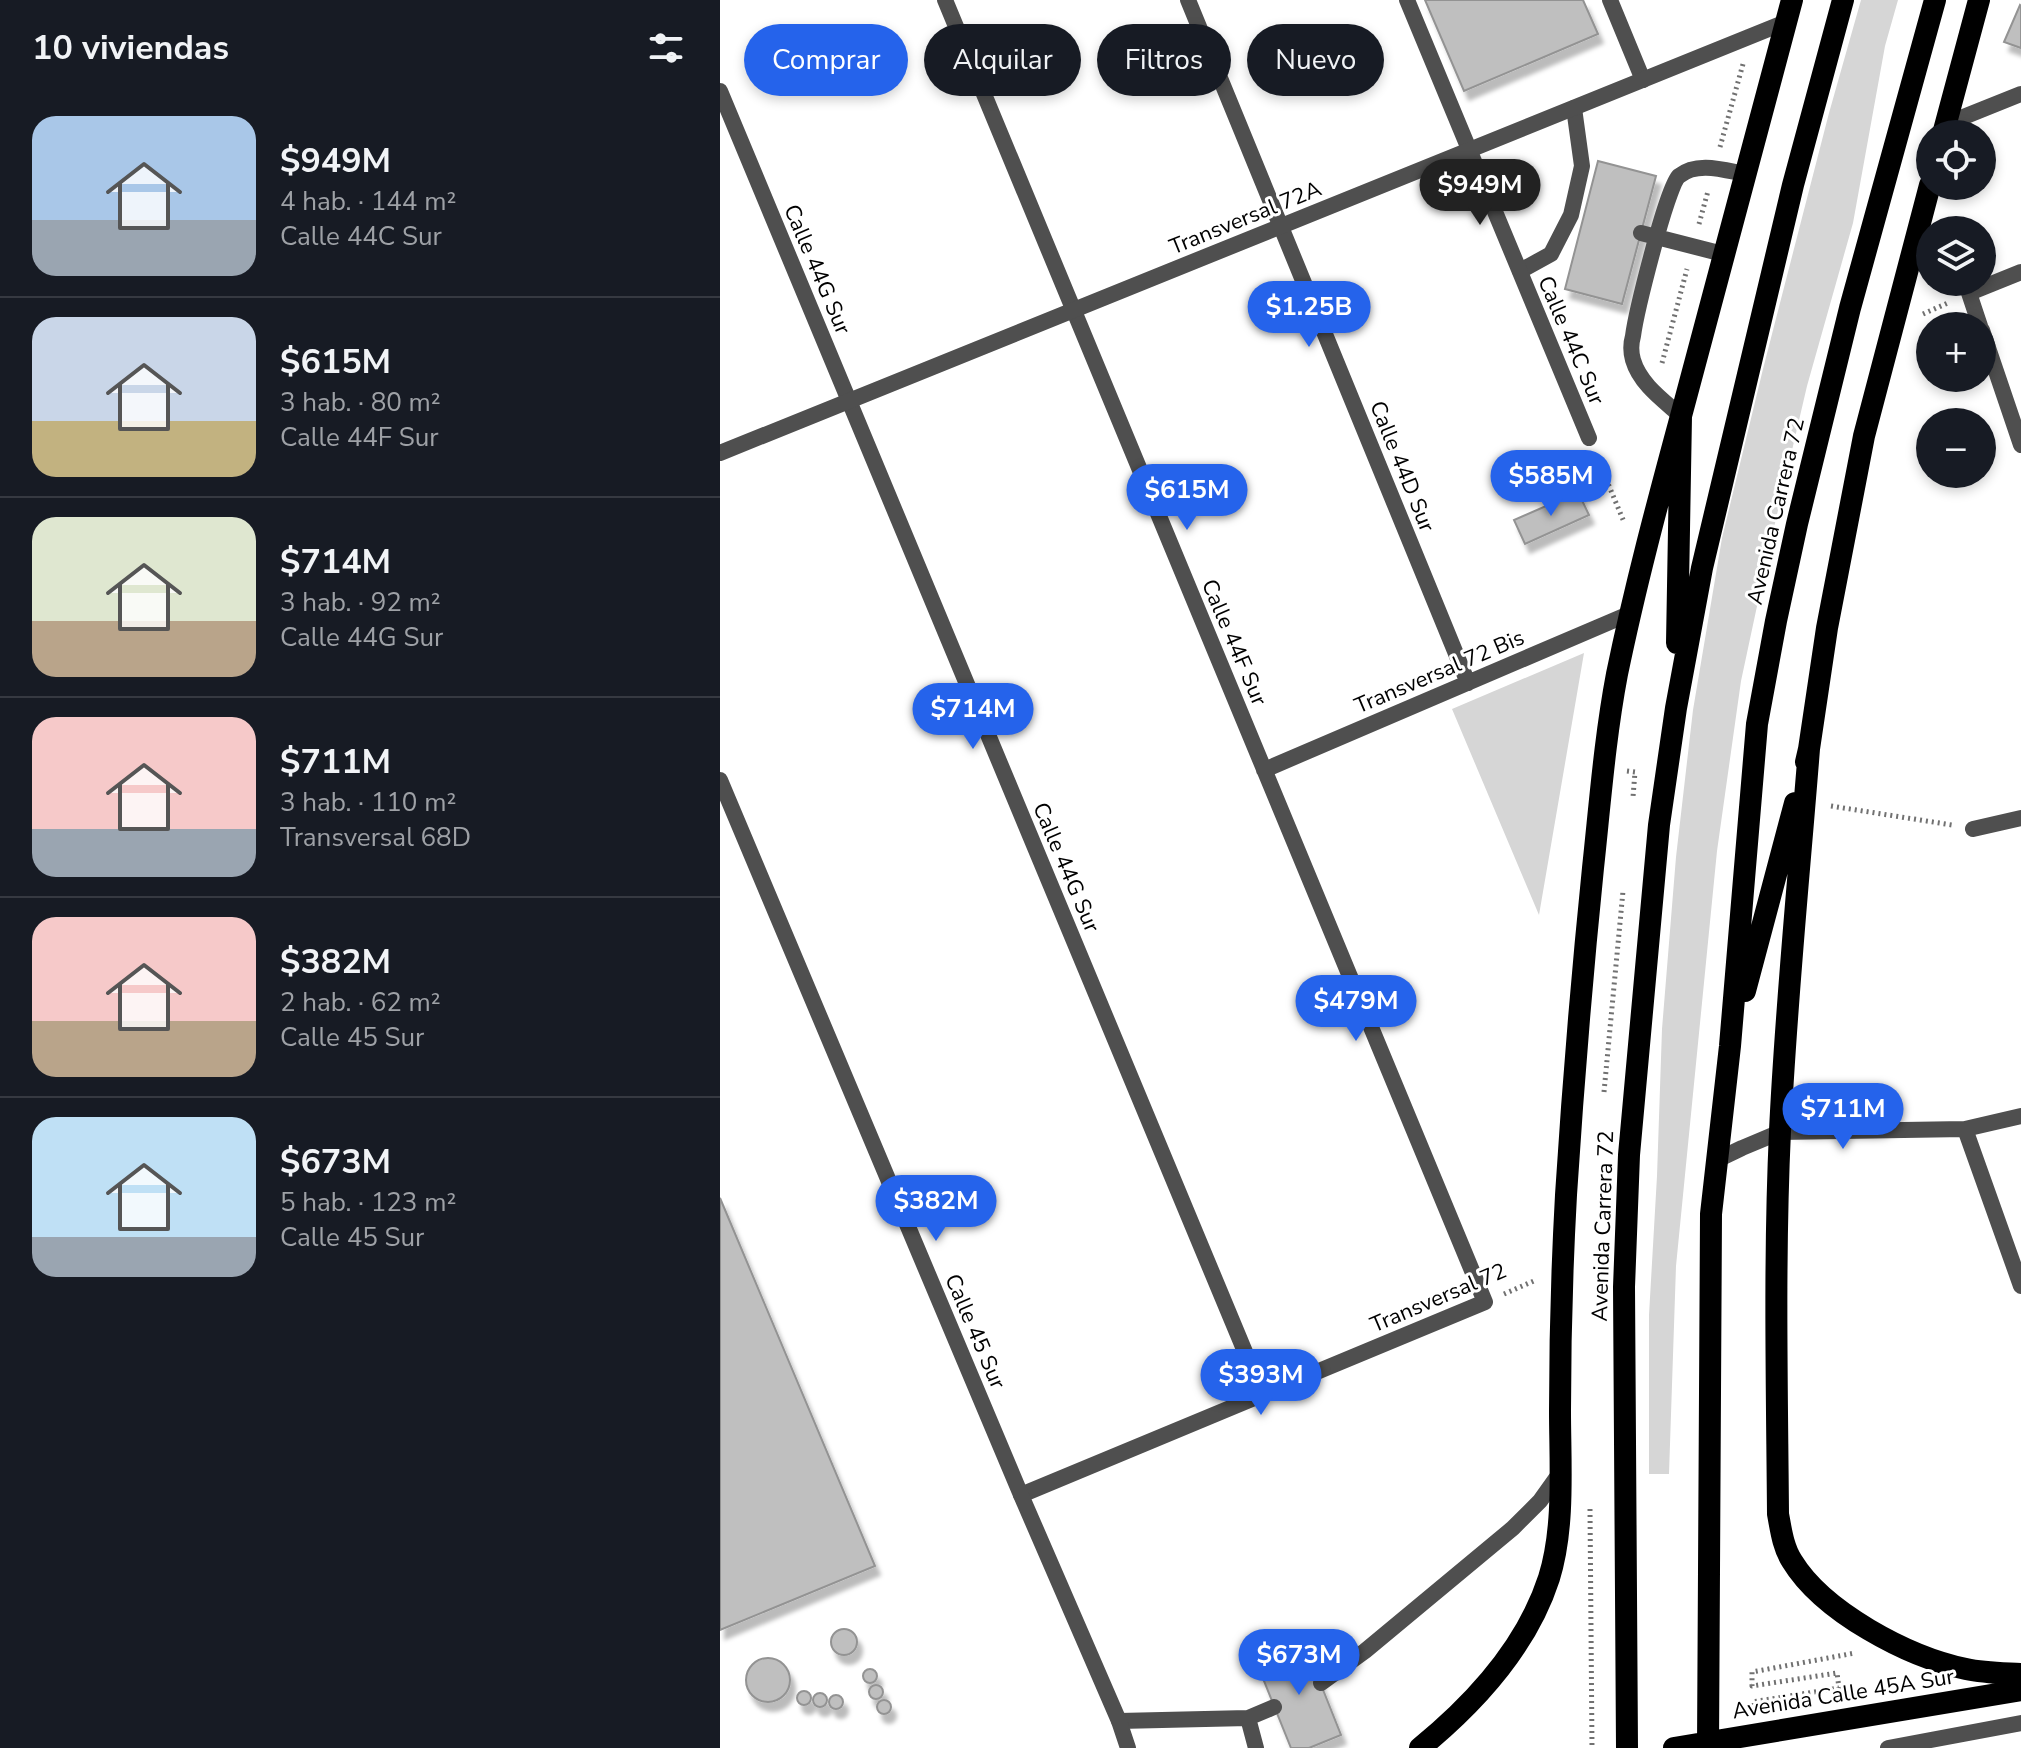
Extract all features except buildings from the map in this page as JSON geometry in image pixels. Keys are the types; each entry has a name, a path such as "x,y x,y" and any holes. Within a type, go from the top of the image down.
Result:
{"highway":[{"name":"Avenida Carrera 72","path":"1676,708 1681,416 1792,0"},
{"name":"Avenida Carrera 72","path":"1627,1748 1624,1287 1629,1155 1659,825 1676,708 1702,568 1793,185 1843,0"},
{"name":"Avenida Carrera 72","path":"1708,1748 1711,1214 1730,1046 1755,737 1776,621 1850,308 1935,0"},
{"path":"1947,120 1979,0"},
{"name":"Avenida Carrera 72","path":"1730,1046 1809,749 1827,628 1864,436 1926,200"},
{"path":"1420,1748 1463,1711 1510,1654 1527,1628 1549,1577 1556,1548 1563,1269 1572,1099 1605,758 1617,675 1681,416"},
{"path":"1809,749 1780,1132 1776,1273 1778,1514 1782,1537 1790,1559 1806,1581 1831,1605 1866,1628 1940,1662 1968,1670 2021,1674"},
{"name":"Avenida Calle 45A Sur","path":"1674,1748 2021,1690"}],"street":[{"name":"Calle 44F Sur","path":"945,0 1485,1302"},
{"name":"Calle 44D Sur","path":"1188,0 1468,683"},
{"name":"Calle 44C Sur","path":"1407,0 1589,438"},
{"path":"1610,0 1643,80"},
{"name":"Transversal 72A","path":"720,453 1786,22"},
{"name":"Calle 44G Sur","path":"720,91 1263,1395"},
{"path":"1965,120 2021,94"},
{"path":"1520,271 1551,254 1577,217 1582,166 1574,108"},
{"path":"1681,416 1640,376 1632,359 1632,338 1649,235 1678,177 1694,169 1710,167 1745,174"},
{"path":"1649,235 1723,254"},
{"path":"1996,282 2021,272"},
{"path":"1996,372 2021,445"},
{"name":"Transversal 72 Bis","path":"1264,770 1631,613"},
{"name":"Calle 45 Sur","path":"720,780 1128,1748"},
{"path":"1973,829 2021,818"},
{"path":"1717,1160 1780,1132 1965,1129 2021,1116"},
{"path":"1965,1129 2021,1286"},
{"name":"Transversal 72","path":"1021,1495 1485,1302"},
{"path":"1321,1683 1365,1651 1504,1536 1540,1501 1560,1473"},
{"path":"1114,1748 1119,1721 1248,1718 1274,1707"},
{"path":"1248,1718 1256,1748"},
{"path":"1888,1748 2021,1723"}],"path":[{"path":"1893,328 1962,296"},
{"name":"Calle 44C Sur","path":"1589,438 1642,564"},
{"path":"1805,802 1973,829"},
{"name":"Transversal 72","path":"1485,1302 1563,1269"},
{"path":"1752,1702 1839,1688 1837,1673 1752,1686 1752,1672 1836,1657"}],"shaded area":[{"path":"1861,0 1898,0 1885,46 1853,223 1807,386 1741,681 1717,851 1676,1266 1669,1474 1649,1474 1649,1315 1662,1029 1676,857 1693,710 1722,538 1829,113"},
{"path":"1584,653 1539,915 1452,709"}]}
